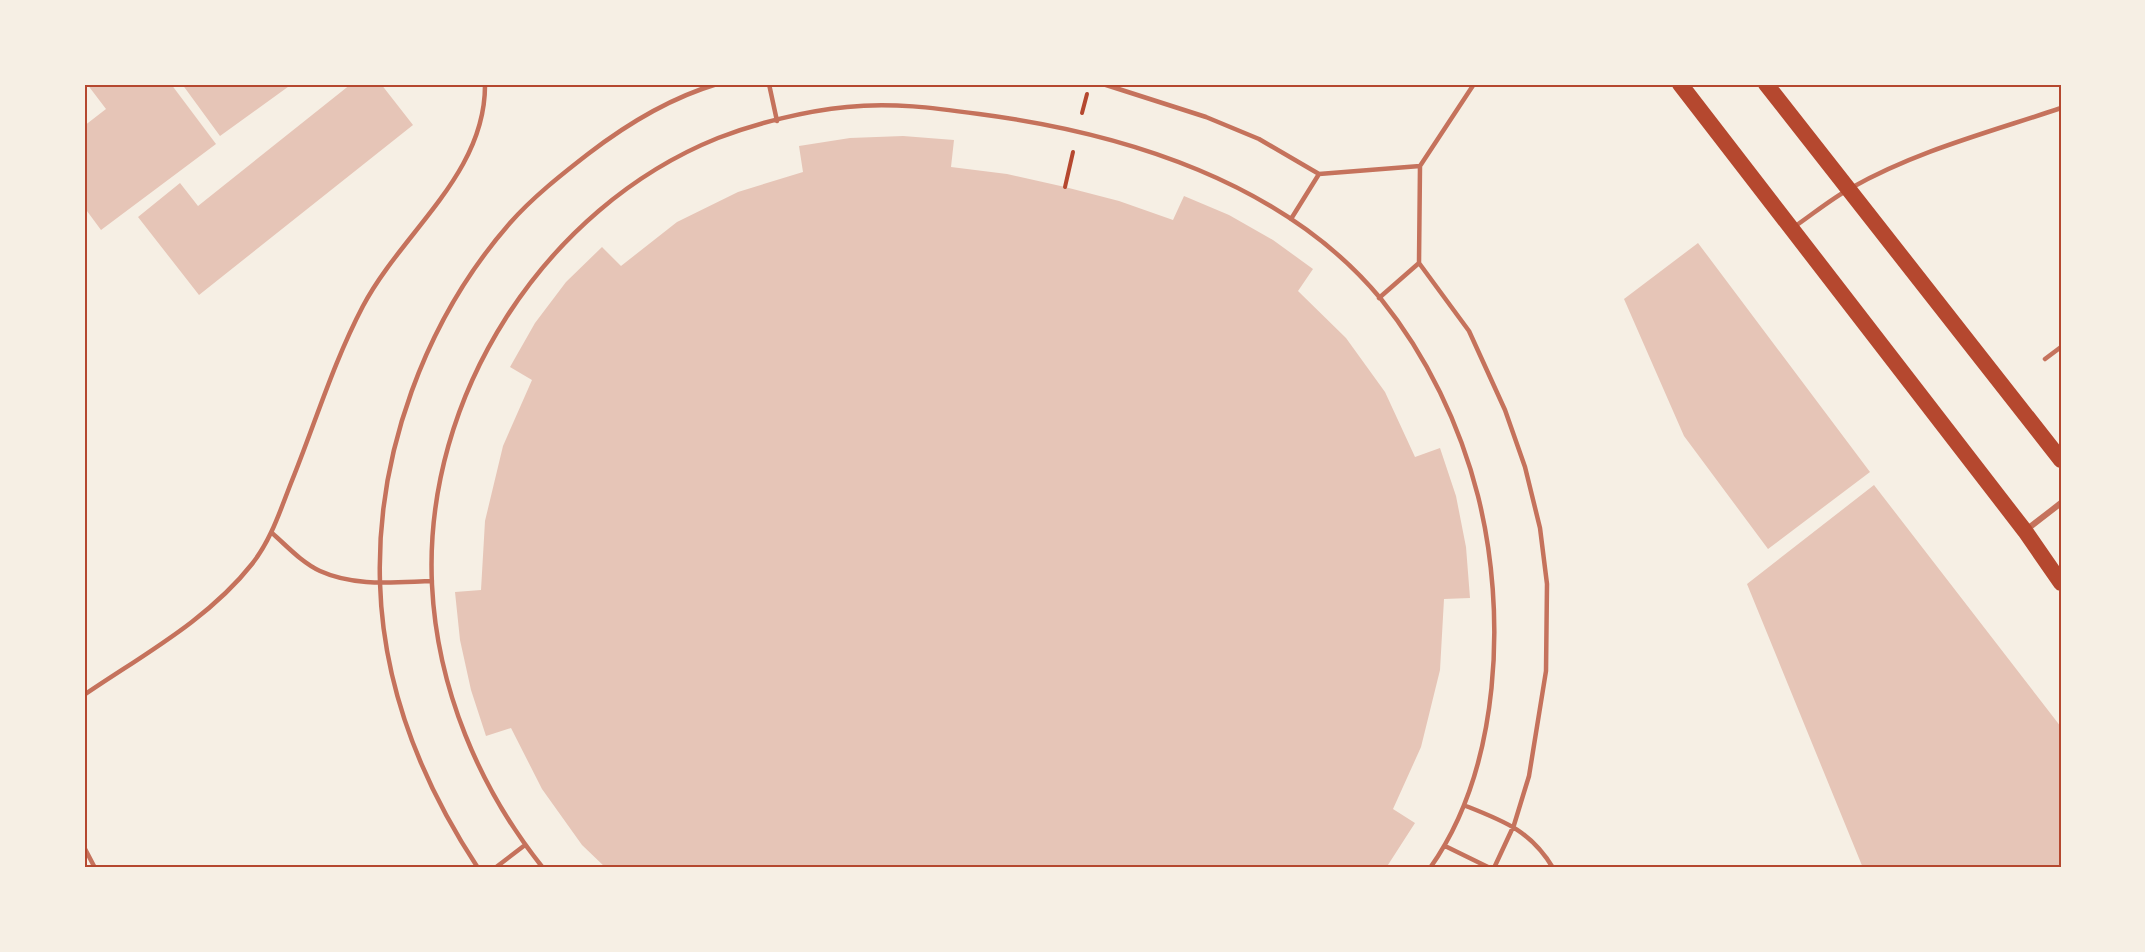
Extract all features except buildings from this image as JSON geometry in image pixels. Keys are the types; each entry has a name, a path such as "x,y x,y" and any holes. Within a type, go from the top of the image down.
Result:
{"highway":[{"path":"1680,84 2025,531 2061,583"},
{"path":"1766,84 2061,460"}],"street":[{"path":"2025,531 2061,503"}],"lane":[{"path":"84,695 192,621 225,594 252,564 272,533 336,363 363,306 393,257 461,172 476,137 485,84"},
{"path":"478,868 454,832 417,756 393,677 386,643 380,583 384,498 406,403 441,325 472,272 510,223 554,180 622,127 700,89 717,84"},
{"path":"769,84 777,121"},
{"path":"1102,84 1206,117 1259,139 1319,174 1420,166"},
{"path":"1445,846 1492,868 1514,825 1529,776 1546,671 1547,584 1540,528 1525,467 1505,410 1469,332 1419,263 1420,166 1474,84"},
{"path":"543,868 499,805 465,736 442,655 432,581 436,505 456,420 488,349 515,302 549,258 588,220 650,172 718,138 777,121 845,107 901,105 1013,118 1131,146 1188,166 1236,187 1291,219 1340,258 1379,298 1423,358 1456,429 1474,481 1488,535 1494,584 1494,663 1480,759 1466,806 1445,846 1430,868"},
{"path":"1792,229 1849,189 1891,168 1941,148 2061,108"},
{"path":"1291,219 1319,174"},
{"path":"1379,298 1419,263"},
{"path":"2045,359 2061,347"},
{"path":"272,533 303,560 320,571 347,579 380,583 432,581"},
{"path":"1466,806 1514,825 1531,839 1554,868"},
{"path":"495,868 525,845"},
{"path":"84,847 95,868"}]}
